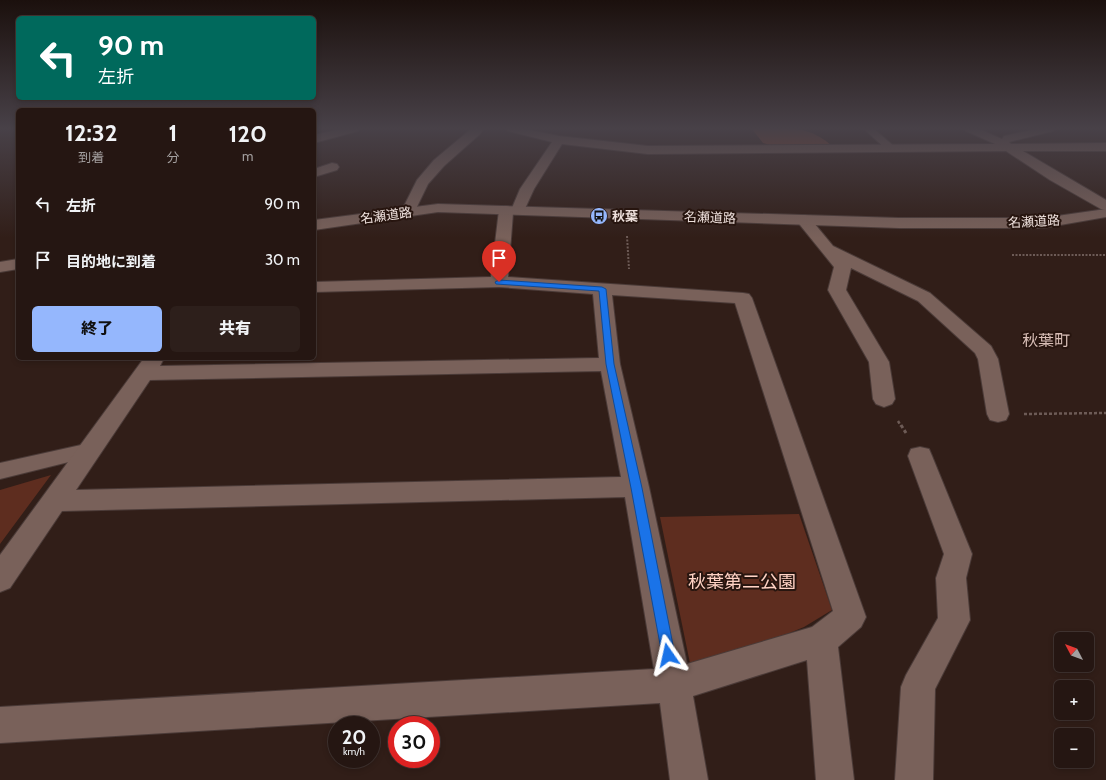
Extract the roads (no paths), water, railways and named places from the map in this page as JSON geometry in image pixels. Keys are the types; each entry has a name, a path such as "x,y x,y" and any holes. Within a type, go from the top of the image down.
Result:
{"street":[{"path":"408,212 422,183 437,165"},
{"path":"499,282 512,210 542,165"},
{"path":"1036,165 1105,212"},
{"path":"316,172 332,167"},
{"name":"名瀬道路","path":"316,225 438,208 899,223 1044,223 1105,212"},
{"path":"804,220 827,249 844,266 837,290 879,362 884,399"},
{"path":"827,249 924,297 984,350 988,359 998,414"},
{"path":"0,267 16,264"},
{"path":"0,725 674,685 821,640 850,617 742,298 499,282 316,287"},
{"path":"602,289 610,364 636,488 674,685 689,780"},
{"path":"0,579 150,365 610,364"},
{"path":"914,780 918,686 954,620 951,578 958,554 920,456"},
{"path":"55,501 636,488"},
{"path":"821,640 835,780"}],"lane":[{"path":"0,471 90,450"}],"place":[{"name":"秋葉","path":"599,216"}],"district":[{"name":"秋葉町","path":"1046,340"}],"park label":[{"name":"秋葉第二公園","path":"742,582"}]}
